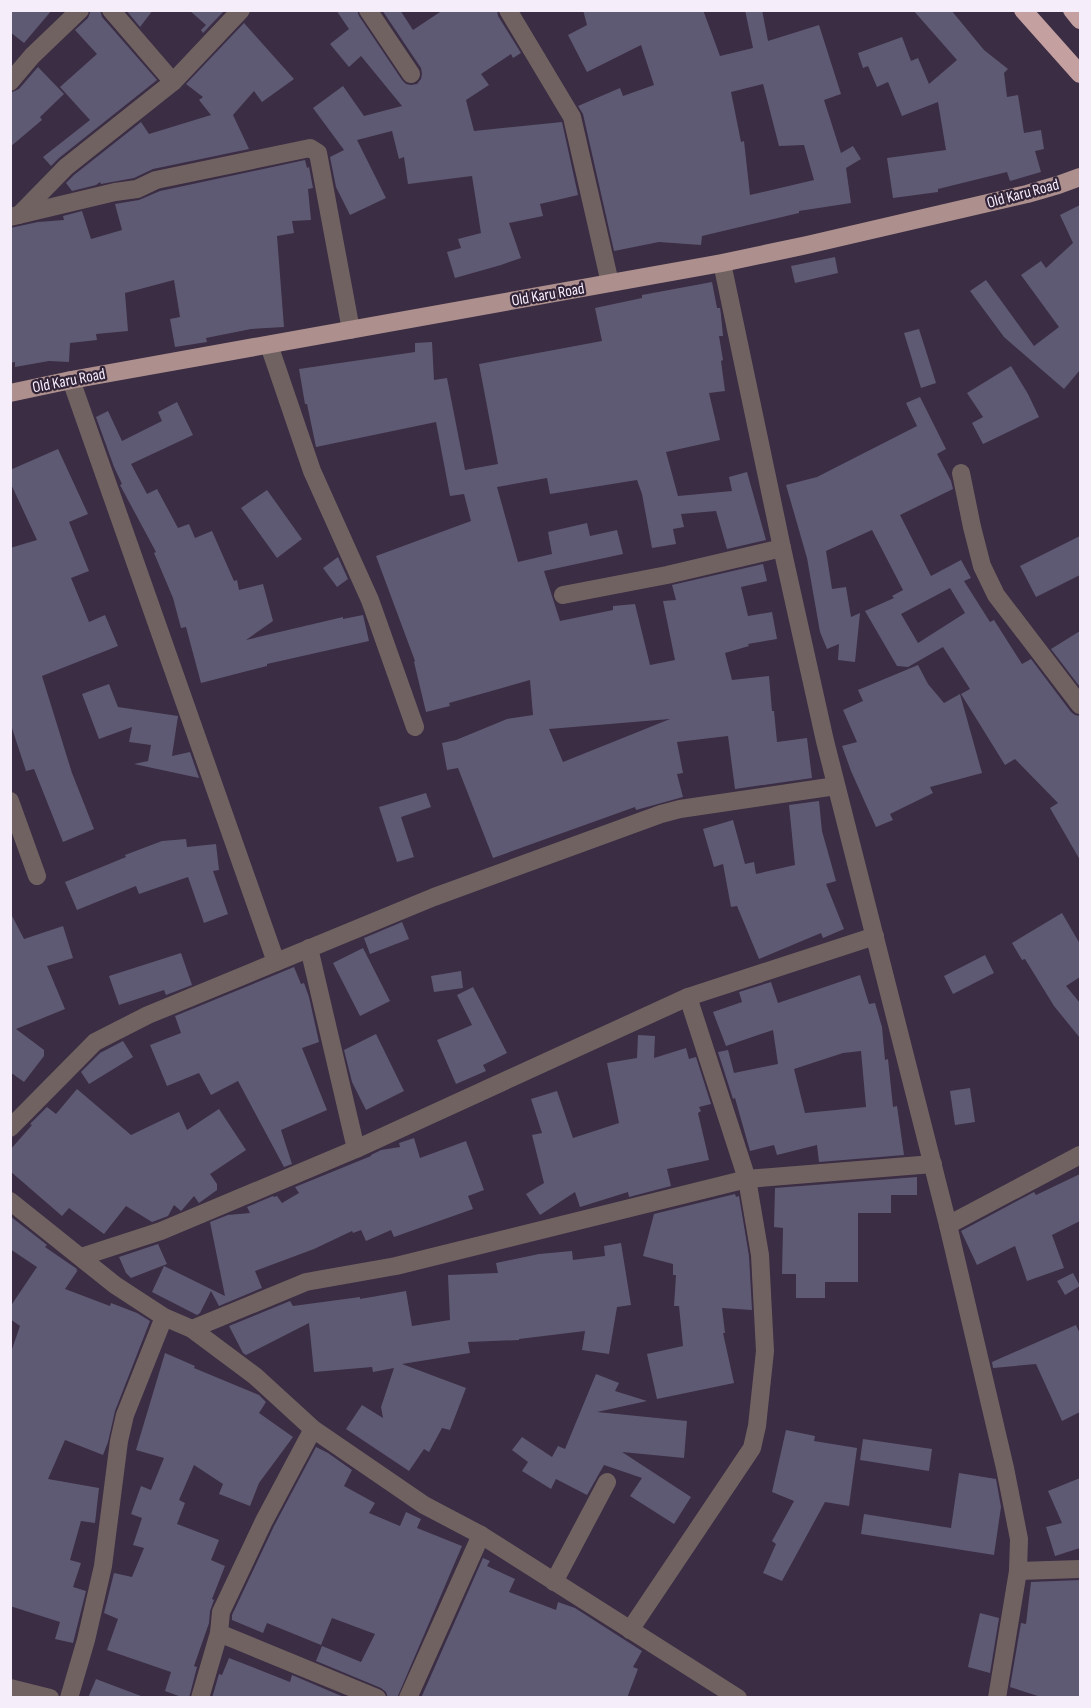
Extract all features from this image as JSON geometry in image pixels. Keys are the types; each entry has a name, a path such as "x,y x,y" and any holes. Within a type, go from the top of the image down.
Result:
{"highway":[{"path":"1023,10 1080,74"},
{"path":"1072,10 1080,20"}],"main road":[{"name":"Old Karu Road","path":"10,393 722,263 1017,196 1080,177"}],"street":[{"path":"10,82 32,56 80,10"},
{"path":"111,10 173,82"},
{"path":"15,216 66,167 173,82 241,10"},
{"path":"368,10 411,74"},
{"path":"508,10 572,117 610,283"},
{"path":"15,216 136,189 156,180 310,148 318,153 351,330"},
{"path":"722,263 782,548 836,786 948,1225 1005,1468 1019,1539 1018,1571 997,1698"},
{"path":"269,345 312,471 370,600 415,727"},
{"path":"71,381 276,962"},
{"path":"961,473 982,566 996,595 1080,705"},
{"path":"563,595 667,575 782,548"},
{"path":"10,1128 95,1042 148,1015 309,948 434,897 661,814 680,809 836,786"},
{"path":"10,801 37,876"},
{"path":"81,1257 161,1231 356,1149 688,997 874,936"},
{"path":"309,948 356,1149"},
{"path":"630,1630 752,1448 757,1426 765,1351 760,1255 747,1179 688,997"},
{"path":"948,1225 1080,1155"},
{"path":"192,1329 306,1282 396,1266 747,1179 933,1164"},
{"path":"10,1201 115,1285 164,1317 192,1329 255,1376 313,1429 424,1504 481,1535 738,1698"},
{"path":"69,1698 86,1640 103,1566 117,1450 125,1415 164,1317"},
{"path":"200,1698 226,1601 264,1521 313,1429"},
{"path":"554,1582 607,1482"},
{"path":"408,1698 481,1535"},
{"path":"1018,1571 1080,1569"},
{"path":"219,1633 377,1698"},
{"path":"10,1688 50,1698"}],"building":[{"path":"10,10 52,10 24,43 10,32"},
{"path":"91,10 100,10 102,17 157,80 51,166 43,157 90,120 60,87 97,54 75,30 88,18"},
{"path":"126,10 153,10 140,27"},
{"path":"189,10 222,10 223,12 203,33 201,30 206,25"},
{"path":"336,10 357,10 402,80 411,85 417,84 421,79 421,68 382,10 400,10 413,30 443,10 497,10 498,16 521,53 513,58 511,54 481,74 489,85 466,100 474,131 562,122 578,195 540,204 543,216 509,223 521,258 455,278 447,252 461,248 458,239 481,233 472,176 408,184 404,157 399,159 392,131 357,140 386,198 350,215 336,187 330,157 344,150 313,108 343,86 364,116 402,106 361,56 349,67 330,44 349,29"},
{"path":"583,10 703,10 720,56 753,48 745,10 762,10 768,41 819,25 841,94 824,100 841,153 853,146 861,159 846,168 851,203 799,211 799,213 702,236 701,245 659,242 614,251 583,114 578,106 620,88 623,96 654,85 641,45 587,72 568,35 587,25","holes":["763,84 779,146 804,145 814,180 750,195 744,141 741,142 731,92"]},
{"path":"913,10 951,10 984,50 1008,69 1004,73 1007,97 1018,95 1024,133 1041,130 1044,149 1035,151 1041,172 1010,181 1007,172 938,189 938,192 893,198 887,158 946,150 938,102 902,116 888,82 877,87 868,66 863,68 858,53 902,37 911,61 918,58 929,84 957,60"},
{"path":"244,23 294,79 262,102 254,91 233,115 249,149 153,169 134,178 101,184 100,182 72,191 66,183 74,175 141,122 149,134 211,115 199,100 203,97 186,84"},
{"path":"38,67 64,94 40,117 42,120 10,147 10,93 19,89"},
{"path":"305,160 307,168 309,167 313,188 308,189 311,220 292,221 294,233 277,236 284,327 251,329 206,338 207,342 175,347 170,319 180,317 174,280 125,293 128,331 96,334 97,340 70,343 69,362 49,361 15,367 15,362 10,363 10,228 38,222 64,220 63,216 82,211 91,239 122,230 115,204 139,200 160,191"},
{"path":"1080,205 1080,370 1064,389 1004,337 970,291 986,280 1034,346 1059,327 1021,275 1041,261 1046,268 1073,243 1060,215"},
{"path":"835,257 838,273 795,283 791,266"},
{"path":"712,282 717,308 720,308 721,315 723,336 719,336 725,391 709,393 720,440 666,452 678,496 732,491 729,477 747,472 766,540 727,549 716,511 681,514 684,527 673,529 676,544 652,548 642,494 637,480 550,494 547,478 497,487 518,562 552,554 548,532 587,523 590,536 617,530 623,554 544,571 560,621 613,610 613,606 635,604 650,665 675,660 663,601 676,600 672,585 763,564 767,581 741,587 748,616 772,612 777,639 748,644 749,646 725,653 732,680 769,676 777,742 807,738 812,778 735,789 728,736 677,742 683,773 677,774 683,797 636,810 635,807 493,858 458,768 447,770 442,743 456,740 507,719 533,715 530,680 449,703 450,706 426,712 415,661 376,556 471,521 464,494 450,496 436,422 316,447 299,369 415,352 415,343 432,342 434,380 447,378 465,470 498,464 479,364 602,341 595,308 642,298 642,295","holes":["670,719 563,762 549,729"]},
{"path":"919,329 936,383 921,388 904,333"},
{"path":"1011,366 1039,417 983,444 972,423 983,417 967,393"},
{"path":"920,397 946,449 937,454 953,489 900,515 931,576 961,560 971,578 964,581 990,622 994,620 1022,664 1031,659 1071,712 1080,716 1080,860 1050,808 1058,803 1015,759 1005,765 961,694 970,689 943,647 908,667 897,666 865,611 894,598 892,596 903,590 872,530 826,551 832,589 846,587 851,617 860,613 855,662 838,660 839,644 827,649 820,632 807,558 786,485 817,477 917,426 906,403","holes":["950,588 965,613 918,643 901,614"]},
{"path":"177,402 193,435 131,464 147,494 157,489 178,528 189,524 195,538 212,531 234,581 237,580 239,590 263,584 273,621 246,640 343,617 343,619 363,615 369,641 267,664 267,666 201,683 186,627 181,628 173,598 154,553 156,552 120,485 122,484 96,417 108,411 122,441 162,421 158,412"},
{"path":"58,449 88,514 69,522 89,571 71,578 89,622 105,615 118,646 42,676 72,773 94,829 63,842 34,769 26,771 10,722 10,548 37,540 10,482 10,470"},
{"path":"267,490 302,539 277,558 241,508"},
{"path":"1080,536 1080,575 1036,597 1020,566"},
{"path":"338,557 348,579 337,587 323,568"},
{"path":"1080,631 1080,687 1051,649"},
{"path":"918,665 928,684 944,703 960,694 982,773 930,787 933,793 890,814 893,820 876,827 842,746 857,742 843,710 863,701 858,690"},
{"path":"109,684 118,707 178,716 172,756 190,752 199,778 134,764 148,761 151,745 129,742 132,727 99,739 82,694"},
{"path":"426,793 431,807 401,817 414,857 397,862 379,807"},
{"path":"819,801 822,831 836,881 826,884 844,929 823,938 821,933 759,959 737,906 731,907 723,864 714,867 703,829 733,820 745,864 754,862 756,874 795,865 789,805"},
{"path":"186,839 187,847 216,844 219,870 213,871 228,914 204,923 188,877 139,894 136,886 77,910 65,882 162,841"},
{"path":"10,912 24,939 63,926 73,958 47,966 65,1009 16,1029 44,1050 44,1056 24,1082 10,1072"},
{"path":"1062,913 1080,944 1080,977 1066,986 1080,1003 1080,1038 1054,1006 1025,959 1022,960 1012,943"},
{"path":"402,922 409,939 370,954 364,938"},
{"path":"363,948 390,1001 360,1016 333,963"},
{"path":"181,953 192,985 166,995 164,990 119,1005 109,976"},
{"path":"985,955 994,973 953,994 944,976"},
{"path":"294,967 309,997 319,1042 302,1048 327,1110 281,1130 292,1164 284,1167 238,1081 211,1095 199,1073 167,1086 150,1045 181,1033 175,1016"},
{"path":"461,971 463,988 434,992 431,976"},
{"path":"860,975 869,1004 875,1003 882,1027 893,1107 897,1106 904,1155 819,1162 817,1145 777,1155 774,1145 750,1151 735,1098 733,1099 718,1052 728,1050 734,1073 778,1064 773,1030 726,1046 713,1012 742,1002 739,992 771,982 778,1003","holes":["861,1051 866,1107 805,1113 794,1069 843,1053"]},
{"path":"473,987 507,1053 483,1065 486,1071 456,1084 437,1040 472,1025 457,995"},
{"path":"376,1034 404,1091 366,1110 352,1082 344,1050"},
{"path":"638,1035 655,1036 654,1058 686,1048 689,1059 696,1057 711,1104 699,1107 701,1111 698,1113 709,1160 667,1169 671,1186 629,1197 628,1192 580,1207 575,1192 540,1215 526,1194 544,1183 532,1135 542,1133 531,1099 557,1091 573,1138 619,1123 607,1063 637,1058"},
{"path":"123,1041 133,1057 89,1084 81,1072 100,1053"},
{"path":"970,1088 975,1122 955,1125 950,1091"},
{"path":"77,1089 131,1135 179,1112 187,1130 219,1109 246,1150 210,1174 217,1184 217,1190 199,1203 194,1196 181,1211 174,1205 168,1216 152,1222 126,1206 104,1234 69,1208 62,1216 10,1171 10,1150 32,1125 30,1124 47,1107 56,1114"},
{"path":"414,1138 420,1158 466,1141 484,1190 468,1196 473,1209 394,1237 391,1230 366,1241 361,1230 353,1233 352,1231 314,1249 255,1271 262,1288 219,1306 211,1291 197,1315 152,1292 164,1266 225,1296 210,1222 228,1215 250,1213 247,1207 273,1196 277,1196 282,1203 299,1193 295,1187 381,1150 400,1147 399,1143"},
{"path":"1080,1174 1080,1221 1052,1235 1064,1268 1027,1281 1015,1246 977,1265 961,1231 1034,1192 1036,1195"},
{"path":"917,1177 917,1195 891,1195 891,1213 858,1213 858,1282 825,1282 825,1298 796,1298 796,1274 782,1274 783,1228 774,1227 775,1188"},
{"path":"735,1194 736,1197 739,1196 749,1256 752,1310 722,1308 725,1333 723,1333 734,1383 657,1399 647,1354 683,1346 679,1306 674,1306 676,1275 673,1275 673,1264 643,1256 654,1214"},
{"path":"10,1216 47,1245 45,1247 77,1269 76,1271 78,1270 65,1289 110,1306 111,1303 137,1313 150,1321 115,1411 103,1455 65,1440 48,1479 99,1488 95,1523 81,1521 70,1560 81,1563 73,1587 86,1591 73,1643 55,1639 60,1622 10,1606 10,1355 20,1326 10,1319 10,1307 37,1267 10,1249"},
{"path":"621,1243 631,1305 617,1307 609,1354 582,1350 585,1331 519,1340 468,1342 470,1353 402,1364 466,1388 450,1430 442,1428 429,1452 424,1449 409,1471 346,1429 362,1405 383,1418 381,1407 394,1368 373,1372 372,1367 314,1372 309,1323 246,1355 229,1326 290,1301 293,1306 360,1297 360,1299 406,1291 412,1326 450,1320 448,1275 498,1273 496,1263 539,1254 572,1251 573,1260 605,1256 604,1246"},
{"path":"158,1244 167,1264 131,1278 126,1273 119,1257"},
{"path":"1073,1273 1080,1286 1065,1295 1057,1281"},
{"path":"1076,1325 1080,1334 1080,1412 1062,1421 1036,1364 993,1368 992,1362"},
{"path":"165,1353 195,1366 194,1368 259,1395 266,1402 259,1413 293,1437 259,1483 250,1506 219,1494 223,1484 194,1465 179,1500 185,1503 177,1524 219,1540 211,1560 225,1566 212,1599 214,1600 209,1623 194,1666 197,1667 189,1698 165,1691 171,1672 107,1650 118,1619 104,1613 114,1573 132,1577 144,1548 133,1545 142,1518 131,1514 141,1486 151,1490 164,1458 136,1450"},
{"path":"596,1374 619,1383 615,1391 647,1401 597,1412 687,1421 684,1458 622,1452 691,1497 674,1524 630,1496 642,1478 604,1465 587,1495 556,1479 551,1489 522,1471 528,1462 512,1450 522,1437 552,1457 558,1446 565,1449"},
{"path":"786,1430 815,1436 814,1441 857,1448 849,1506 825,1502 782,1581 763,1573 776,1544 772,1541 794,1501 772,1492"},
{"path":"863,1439 932,1449 929,1471 860,1460"},
{"path":"316,1447 352,1470 344,1486 375,1503 369,1513 400,1526 406,1512 421,1519 417,1528 462,1546 397,1698 388,1698 386,1692 381,1688 316,1661 322,1646 361,1662 375,1634 332,1618 321,1645 267,1623 263,1633 232,1620 232,1615 274,1526"},
{"path":"959,1473 996,1479 1001,1507 994,1555 861,1534 864,1514 951,1528"},
{"path":"1080,1478 1080,1548 1055,1556 1046,1527 1062,1523 1048,1491"},
{"path":"483,1558 490,1561 487,1566 515,1579 509,1592 556,1610 558,1602 575,1608 642,1651 633,1667 638,1669 627,1698 421,1698"},
{"path":"1080,1580 1080,1698 1044,1698 1010,1687 1021,1623 1026,1624 1031,1582"},
{"path":"980,1613 999,1618 990,1673 968,1667"},
{"path":"229,1658 290,1682 292,1675 346,1698 212,1698 219,1674 222,1675"},
{"path":"96,1679 141,1696 141,1698 88,1698"}]}
